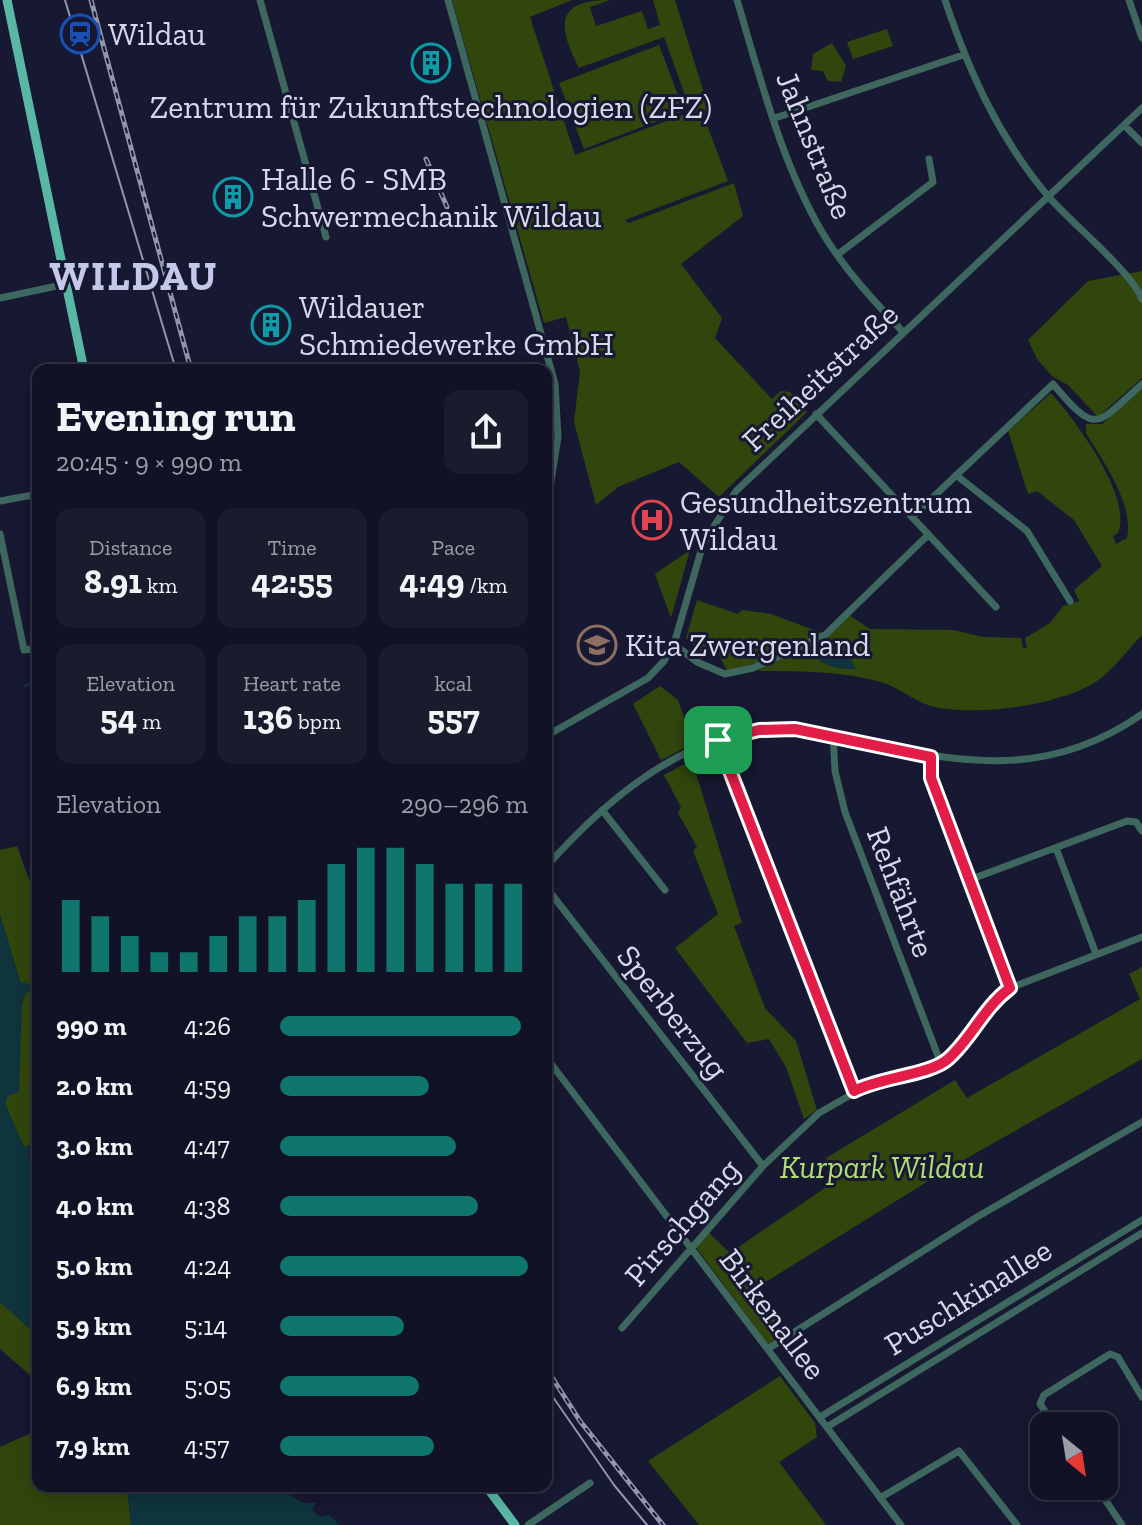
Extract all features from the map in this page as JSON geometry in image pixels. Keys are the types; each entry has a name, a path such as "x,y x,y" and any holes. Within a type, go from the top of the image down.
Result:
{"main road":[{"path":"7,0 83,364"},
{"path":"490,1492 515,1525"}],"street":[{"path":"260,0 326,237"},
{"path":"448,0 549,364"},
{"name":"Jahnstraße","path":"737,0 800,190 837,255 903,332"},
{"path":"945,0 963,55 996,123 1048,196 1142,299"},
{"path":"1129,0 1142,38"},
{"path":"775,118 963,55"},
{"name":"Freiheitstraße","path":"552,733 648,678 674,644 693,570 718,515 746,480 1142,108"},
{"path":"1124,125 1142,143"},
{"path":"837,255 933,182 929,159"},
{"path":"0,298 66,284"},
{"path":"552,373 558,437 552,474"},
{"path":"912,517 1053,384 1084,419 1092,421 1102,420 1142,384"},
{"path":"816,414 996,607"},
{"path":"956,475 1030,534 1070,601"},
{"path":"0,501 32,495"},
{"path":"0,534 24,650 32,649"},
{"path":"674,644 697,662 725,674 753,668 825,635 928,535"},
{"path":"552,861 602,810 663,766 718,740 770,729 833,734 931,757 993,763 1033,759 1083,745 1142,714"},
{"name":"Rehfährte","path":"833,734 835,771 845,812 941,1064"},
{"path":"718,740 854,1091"},
{"path":"931,757 931,778 1010,988"},
{"path":"602,810 665,890"},
{"path":"969,880 1127,821 1136,822 1142,831"},
{"path":"1056,848 1096,954"},
{"name":"Sperberzug","path":"552,895 763,1166"},
{"path":"941,1064 953,1054 989,1005 1010,988 1142,937"},
{"name":"Pirschgang","path":"622,1328 763,1166 817,1115 875,1081 941,1064"},
{"name":"Birkenallee","path":"552,1065 901,1525"},
{"path":"769,1348 969,1222 1142,1122"},
{"name":"Puschkinallee","path":"820,1417 1142,1220"},
{"name":"Puschkinallee","path":"827,1427 1142,1233"},
{"path":"1045,1412 1040,1404 1044,1395 1110,1354 1118,1357 1142,1397"},
{"path":"880,1498 959,1451 1017,1525"},
{"path":"528,1525 590,1483"},
{"path":"1105,1500 1122,1525"}],"green space":[{"path":"452,0 572,0 530,17 575,155 691,112 664,37 579,68 565,28 570,11 592,1 610,0 590,7 596,26 642,11 648,29 660,25 653,0 675,0 708,106 704,117 728,181 625,220 629,223 734,183 743,216 681,264 722,318 715,338 772,399 781,391 790,392 807,412 719,497 679,462 618,487 596,505 574,422 580,371 566,317 544,323"},
{"path":"887,29 893,46 853,59 847,42"},
{"path":"832,43 846,66 841,82 828,81 823,71 811,70 813,54"},
{"path":"659,45 684,111 584,149 559,83"},
{"path":"1142,271 1142,378 1098,417 1068,385 1053,377 1037,359 1028,340 1088,281"},
{"path":"1142,389 1142,635 1101,678 1059,698 1014,707 969,710 931,706 888,684 866,678 820,672 759,671 760,667 800,648 849,615 870,629 953,630 983,637 1021,638 1023,648 1027,648 1025,638 1050,623 1063,606 1079,601 1074,590 1102,566 1074,520 1037,491 1028,494 1008,431 1051,393 1086,439 1109,479 1120,517 1118,533 1113,536 1116,544 1127,538 1126,511 1116,483 1086,433 1086,424 1102,424"},
{"path":"690,550 671,618 655,574"},
{"path":"697,600 738,614 742,610 771,614 822,633 742,669 727,671 715,647 701,654 686,638"},
{"path":"660,686 678,700 693,744 661,760 633,704"},
{"path":"692,760 742,923 734,926 765,1008 796,1041 817,1110 804,1119 786,1067 769,1039 747,1043 675,948 718,914 693,851 697,847 678,813 681,807 664,775"},
{"path":"17,846 32,888 32,1151 29,1145 24,1148 5,1104 24,994 0,915 0,850"},
{"name":"Kurpark Wildau","path":"1142,967 1142,1059 946,1170 756,1288 784,1333 768,1344 695,1246 708,1232 729,1252 740,1246 838,1179 826,1158 955,1080 967,1098 1140,999 1129,974"},
{"path":"0,1302 32,1331 32,1377 0,1349"},
{"path":"780,1376 815,1423 817,1437 779,1462 826,1525 699,1525 648,1461"},
{"path":"32,1433 32,1492 128,1492 131,1525 0,1525 0,1447"}],"shaded area":[{"path":"826,644 849,656 856,669 837,668 819,660 811,651"},
{"path":"0,915 20,982 32,985 22,1000 19,1092 8,1096 5,1104 24,1147 29,1145 32,1167 32,1331 0,1302"},
{"path":"128,1492 284,1492 304,1503 316,1503 312,1510 321,1517 330,1515 339,1525 131,1525"}],"waterway":[{"path":"25,686 32,682"}],"tram line":[{"path":"65,0 174,364"},
{"path":"552,1396 614,1485 647,1525"}],"railway":[{"path":"91,0 189,364"},
{"path":"426,159 447,207"},
{"path":"552,1377 580,1421 663,1525"}],"place":[{"name":"Wildau","path":"80,34"},
{"name":"Zentrum für Zukunftstechnologien (ZFZ)","path":"431,63"},
{"name":"Halle 6 - SMB Schwermechanik Wildau","path":"233,197"},
{"name":"Wildauer Schmiedewerke GmbH","path":"271,325"},
{"name":"Gesundheitszentrum Wildau","path":"652,520"},
{"name":"Kita Zwergenland","path":"597,645"}],"district":[{"name":"WILDAU","path":"134,276"}],"route":[{"path":"795,729 819,731 931,757 931,778 1010,988 989,1005 948,1060 931,1068 875,1081 854,1091 718,740 759,730 795,729"}]}
